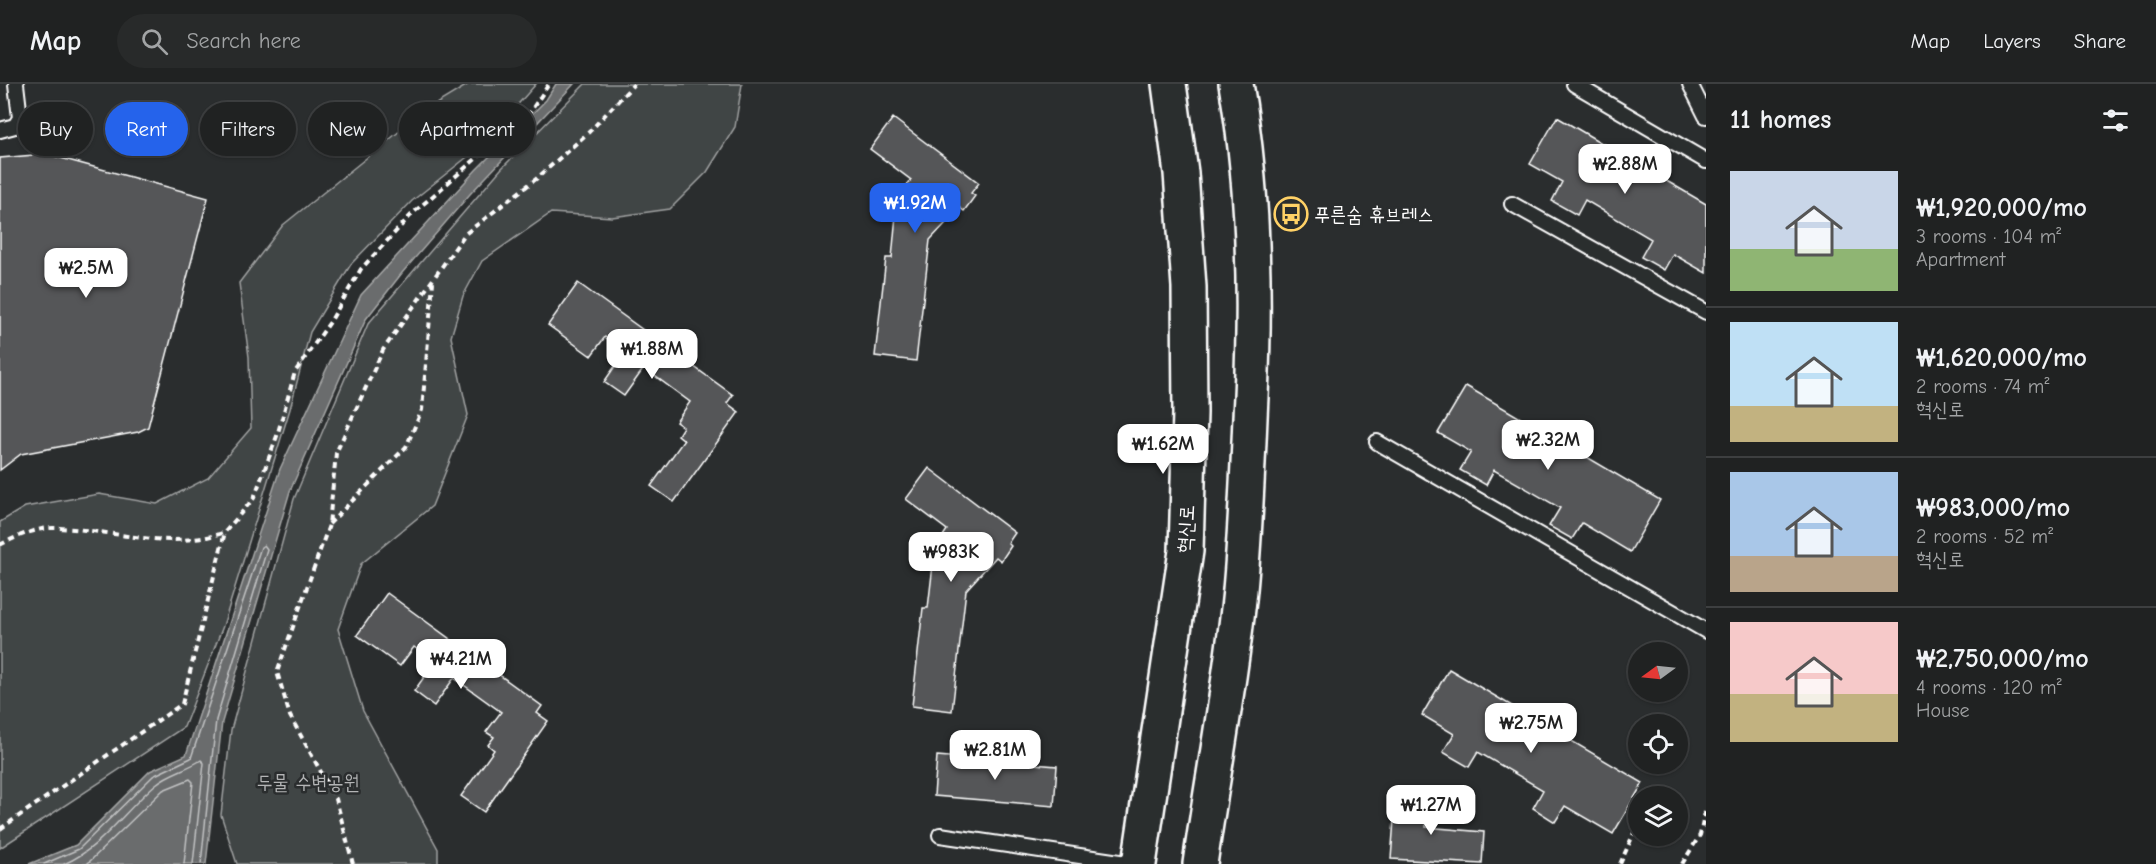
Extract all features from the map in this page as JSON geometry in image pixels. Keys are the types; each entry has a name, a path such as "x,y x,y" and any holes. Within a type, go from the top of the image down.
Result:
{"street":[{"name":"혁신로","path":"1139,864 1186,551 1190,412 1189,287 1181,173 1168,84"},
{"path":"1200,864 1240,591 1249,449 1255,312 1252,211 1246,139 1236,84"}],"lane":[{"path":"0,130 15,126 20,118 16,84"},
{"path":"1574,84 1706,160"},
{"path":"1689,84 1706,116"},
{"path":"1512,204 1706,312"},
{"path":"1377,442 1706,631"},
{"path":"940,835 1133,864"}],"path":[{"path":"0,829 182,704 225,532 254,498 277,436 295,372 330,322 361,269 413,213 530,112 549,84"},
{"path":"353,864 336,799 290,716 277,672 329,525 336,453 383,350 465,234 536,179 589,132 634,84"},
{"path":"329,525 406,447 422,410 434,279"},
{"path":"0,545 15,537 51,528 169,540 212,537 225,532"},
{"path":"1682,864 1700,835 1705,812"},
{"path":"1620,864 1628,846"}],"green space":[{"path":"469,84 536,84 520,102 439,102"},
{"name":"두물 수변공원","path":"585,84 742,84 735,127 707,172 670,209 612,217 551,213 482,261 463,296 451,337 468,415 432,506 361,564 338,629 363,711 438,849 438,864 237,864 221,815 231,730 294,499 368,324 514,156 535,156 535,135"},
{"path":"399,132 399,156 468,156 412,201 351,264 310,332 290,409 223,626 184,727 0,848 0,522 25,507 99,494 157,504 208,478 251,428 249,357 239,283 283,225 369,156 387,156 387,141"}],"water":[{"path":"556,84 574,84 535,125 535,111 546,100"},
{"path":"490,156 506,156 402,273 366,319 290,491 222,722 206,864 29,864 76,845 150,771 186,755 280,469 361,295"}],"building":[{"path":"1557,117 1706,204 1706,273 1673,254 1664,270 1641,257 1651,239 1585,200 1577,215 1552,201 1562,182 1530,164"},
{"path":"893,118 979,183 971,193 975,196 964,211 960,208 930,240 916,361 875,356 886,258 892,258 896,215 911,209 919,200 904,189 911,180 870,149"},
{"path":"53,156 208,198 148,427 138,432 21,454 0,470 0,158"},
{"path":"578,283 733,395 727,403 739,412 674,502 651,486 684,440 678,435 683,427 676,422 690,402 644,368 624,396 604,382 625,352 605,337 591,356 548,325"},
{"path":"1466,386 1660,500 1630,552 1582,523 1572,539 1549,526 1560,508 1494,470 1486,485 1460,470 1471,452 1438,433"},
{"path":"929,468 1015,533 1008,543 1011,546 1001,561 996,557 966,590 952,711 912,706 923,608 928,608 933,565 948,559 955,550 941,539 947,530 906,499"},
{"path":"387,593 542,706 537,713 548,721 484,812 461,796 494,750 488,745 494,737 486,732 501,712 454,678 434,706 414,691 435,662 414,647 400,666 357,635"},
{"path":"1449,669 1643,783 1641,786 1628,786 1628,808 1613,834 1565,806 1555,822 1533,808 1543,790 1478,752 1469,767 1443,752 1454,734 1422,715"},
{"path":"937,756 1057,766 1054,806 934,796"},
{"path":"1396,794 1428,797 1426,827 1484,832 1482,864 1391,859"}],"place":[{"name":"푸른숨 휴브레스","path":"1291,214"}]}
